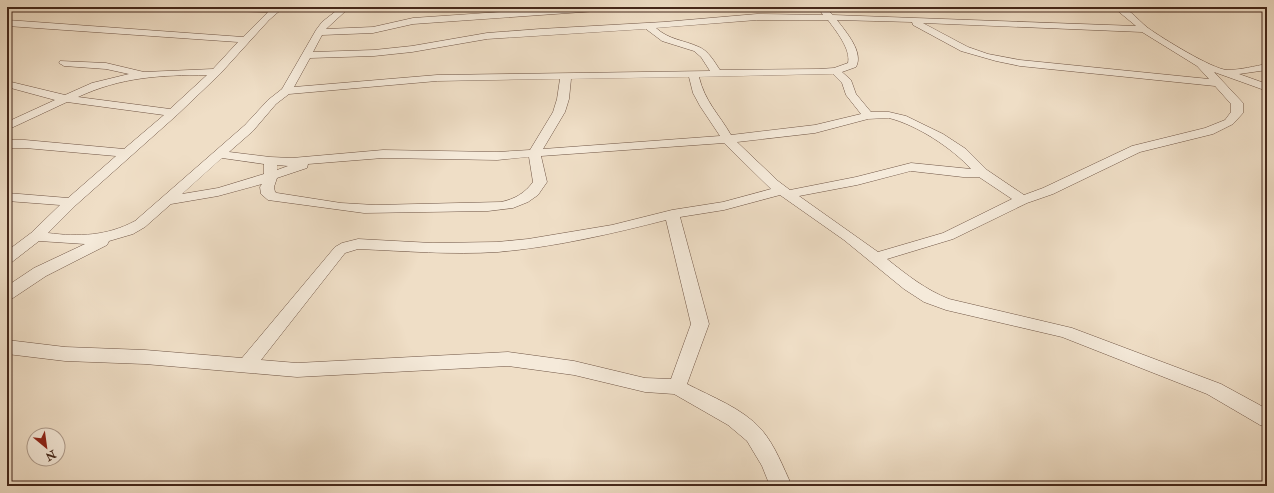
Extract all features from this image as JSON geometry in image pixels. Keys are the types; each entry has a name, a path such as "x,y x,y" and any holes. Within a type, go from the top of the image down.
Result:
{"street":[{"path":"184,7 278,9"},
{"path":"7,294 40,272 140,224 219,154 286,91 319,32 325,24 346,7"},
{"path":"319,32 373,30 412,21 542,9 611,7"},
{"path":"286,91 420,78 835,71 852,66 854,58 851,48 831,17 819,7"},
{"path":"875,258 948,236 1022,200 1048,191 1136,149 1209,131 1229,122 1237,113 1237,103 1221,78 1144,29 1132,17 1117,7"},
{"path":"7,259 36,236 70,202 173,113 278,9"},
{"path":"305,55 374,53 412,49 487,36 648,26 757,17 831,17 1144,29"},
{"path":"909,20 930,28 957,46 980,54 1020,63 1221,78 1267,88"},
{"path":"7,24 117,31 165,36 246,40"},
{"path":"648,26 665,39 697,49 704,55 717,73"},
{"path":"64,63 106,66 147,74"},
{"path":"1221,78 1267,67"},
{"path":"835,71 847,82 851,95 868,116"},
{"path":"7,126 96,85 147,74 169,72 216,72"},
{"path":"693,73 696,89 708,110 725,133 727,139 766,178 849,237 910,285 930,298 946,304 1066,332 1214,390 1267,418"},
{"path":"270,161 271,176 267,187 268,194 273,197 363,209 496,207 524,198 535,192 540,182 534,153 560,112 564,99 566,76"},
{"path":"7,84 66,99 173,113"},
{"path":"219,154 270,161 314,161 383,154 486,156 727,139 815,129 868,116 889,115 902,118 922,127 962,152 982,173 1022,200"},
{"path":"7,144 25,144 127,153"},
{"path":"166,200 232,189 314,161"},
{"path":"246,366 340,250 347,246 358,244 432,248 497,247 528,244 612,229 672,214 724,206 785,192 857,181 911,167 964,173 982,173"},
{"path":"7,197 70,202"},
{"path":"672,214 700,324 677,387"},
{"path":"36,236 64,240 90,240 117,235"},
{"path":"7,347 65,354 145,357 297,370 508,359 574,368 645,385 677,387 735,419 754,435 771,462 781,486"}]}
